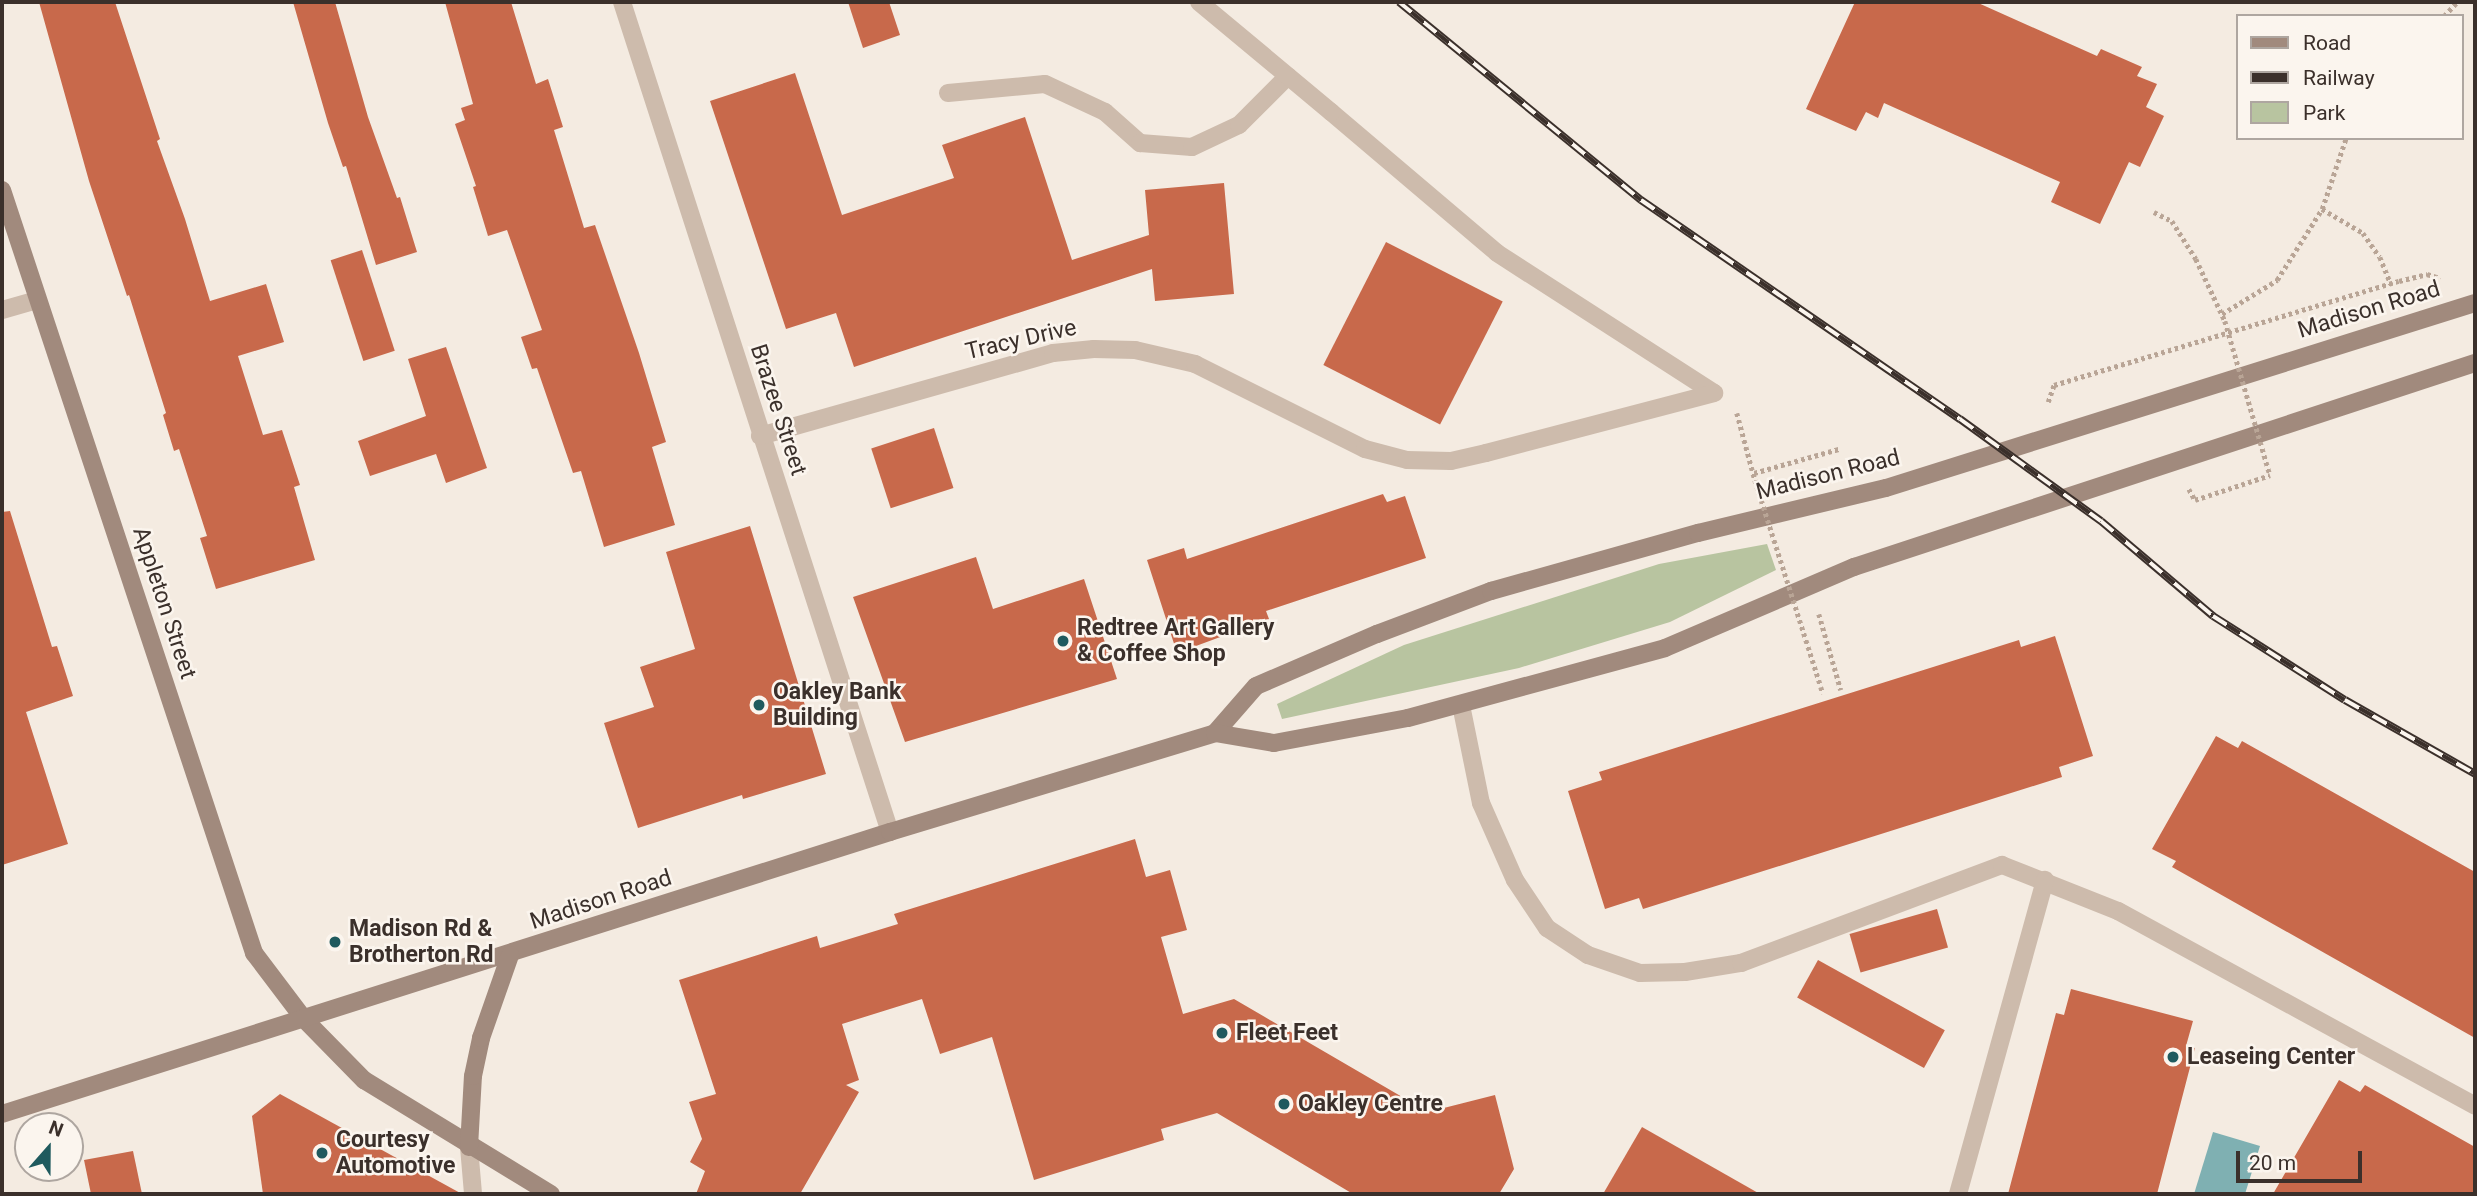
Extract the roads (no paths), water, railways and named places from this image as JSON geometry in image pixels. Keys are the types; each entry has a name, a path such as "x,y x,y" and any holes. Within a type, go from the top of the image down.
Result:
{"main road":[{"name":"Appleton Street","path":"2,190 254,953 304,1019 364,1080 469,1147 551,1194"},
{"name":"Madison Road","path":"1215,733 1256,686 1377,634 1491,591 1698,533 1886,488 2475,303"},
{"name":"Madison Road","path":"2,1114 510,955 890,832 1215,733 1274,743 1461,705 1665,648 1854,567 2475,363"},
{"path":"469,1147 473,1076 481,1038 510,955"}],"street":[{"name":"Brazee Street","path":"622,2 890,832"},
{"path":"948,93 1045,84 1105,112 1140,143 1192,147 1239,125 1288,76 1199,2"},
{"name":"Tracy Drive","path":"761,436 1053,353 1094,349 1135,350 1195,364 1375,452 1407,460 1451,461 1714,393 1497,253 1288,76"},
{"path":"2,310 37,300"},
{"path":"1461,705 1481,803 1516,880 1547,928 1588,955 1640,973 1685,972 1741,963 2002,865 2118,911 2475,1106"},
{"path":"1958,1194 2045,880"},
{"path":"469,1147 473,1194"}],"water":[{"path":"2213,1132 2260,1146 2245,1194 2194,1194"}],"railway":[{"path":"1399,2 1641,200 1960,419 2101,521 2213,616 2345,700 2475,774"}],"place":[{"name":"Redtree Art Gallery & Coffee Shop","path":"1063,641"},
{"name":"Oakley Bank Building","path":"759,705"},
{"name":"Madison Rd & Brotherton Rd","path":"335,942"},
{"name":"Fleet Feet","path":"1222,1033"},
{"name":"Leaseing Center","path":"2173,1057"},
{"name":"Oakley Centre","path":"1284,1104"},
{"name":"Courtesy Automotive","path":"322,1153"}]}
